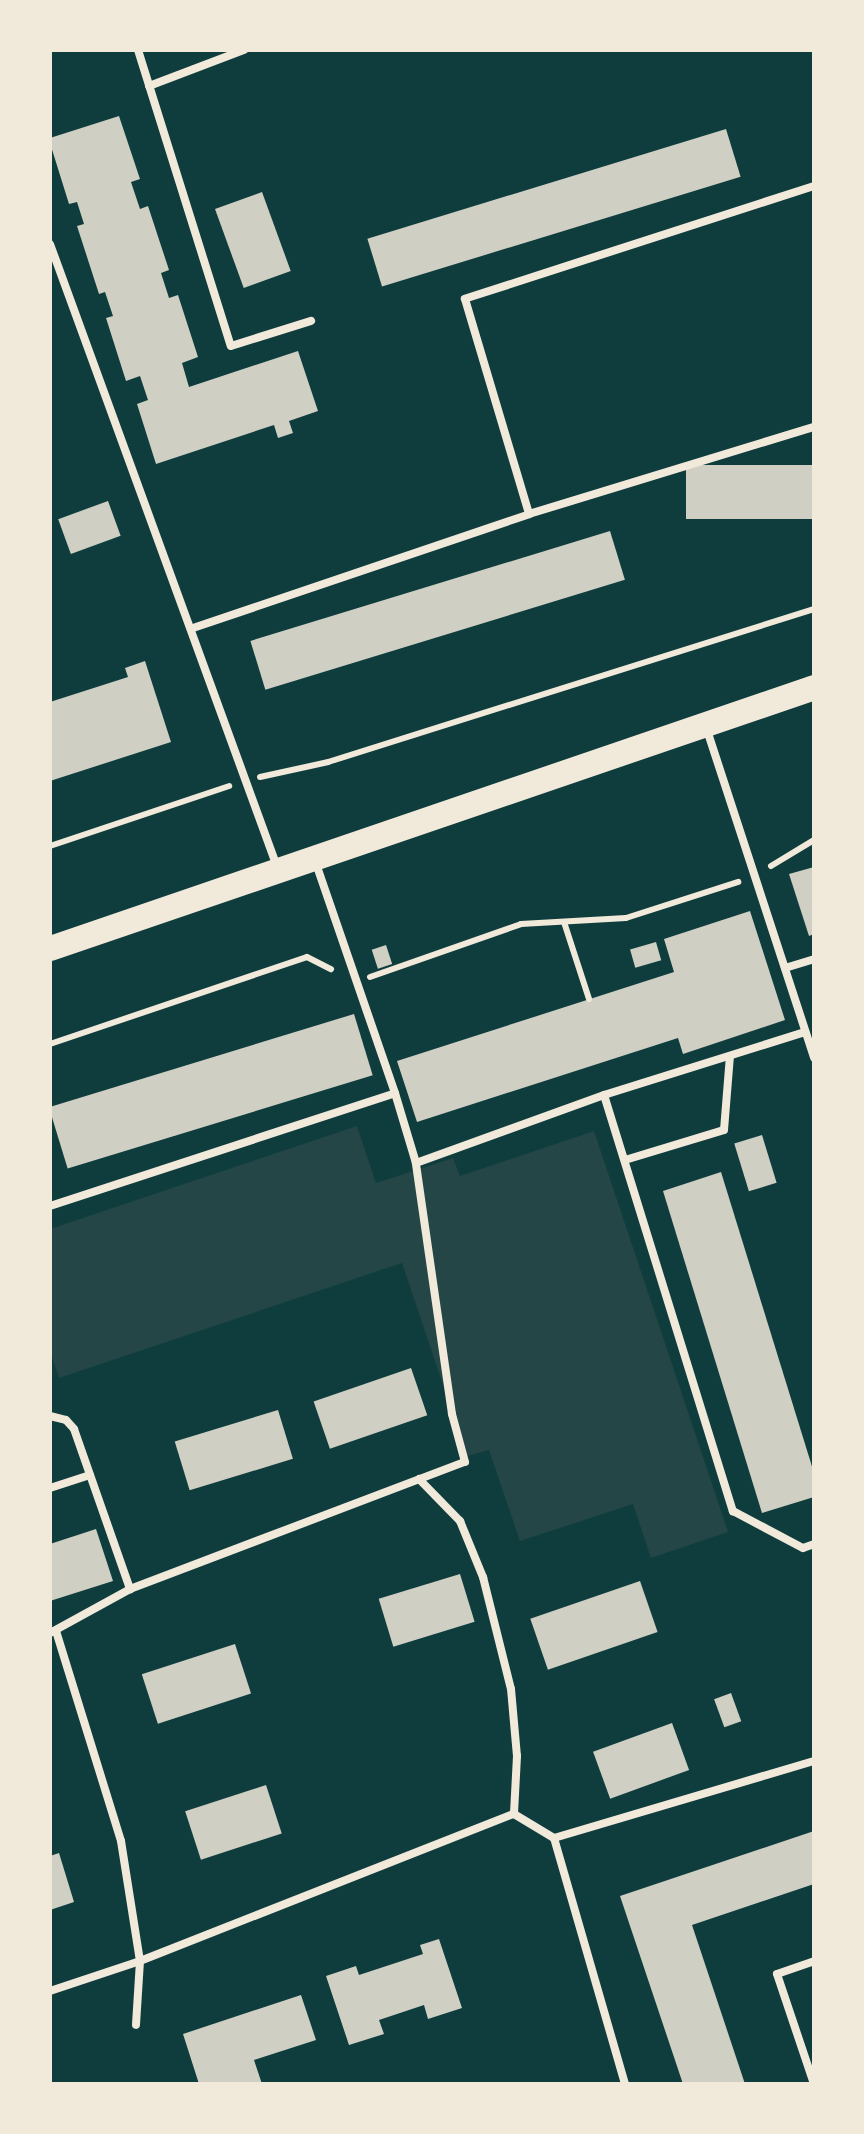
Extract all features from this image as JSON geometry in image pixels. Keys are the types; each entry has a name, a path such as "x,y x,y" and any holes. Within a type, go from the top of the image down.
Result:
{"main road":[{"path":"50,948 814,687"}],"lane":[{"path":"138,50 231,346 311,321"},
{"path":"149,86 244,50"},
{"path":"530,514 464,299 814,186"},
{"path":"50,244 278,870"},
{"path":"193,628 530,514 814,428"},
{"path":"705,724 814,1058"},
{"path":"136,2025 140,1961 120,1841 53,1632 130,1589 464,1462 452,1414 416,1162 314,858"},
{"path":"785,968 814,959"},
{"path":"416,1162 604,1095 806,1032"},
{"path":"625,1160 724,1130 730,1056"},
{"path":"50,1206 395,1092"},
{"path":"604,1095 733,1511 802,1548 814,1544"},
{"path":"50,1416 66,1420 74,1430 130,1589"},
{"path":"50,1488 90,1475"},
{"path":"419,1479 460,1521 471,1538 483,1576 511,1689 517,1756 514,1814"},
{"path":"554,1838 814,1760"},
{"path":"514,1814 554,1838 626,2084"},
{"path":"50,1991 140,1961 514,1814"},
{"path":"814,1962 776,1974 814,2084"}],"path":[{"path":"50,846 248,779 328,762 814,609"},
{"path":"50,1044 307,957 356,982 521,924 626,918 755,877 814,840"},
{"path":"564,922 589,999"}],"shaded area":[{"path":"357,1126 376,1183 453,1158 460,1176 594,1131 728,1532 651,1558 633,1504 520,1541 489,1450 467,1456 402,1263 59,1378 50,1351 50,1229"}],"building":[{"path":"119,116 140,179 131,182 140,209 148,206 169,270 161,273 169,298 178,295 198,357 182,363 189,387 298,351 318,411 289,421 293,433 278,438 274,425 156,464 137,404 148,400 140,376 126,381 106,318 113,316 105,292 99,294 77,226 84,224 77,202 69,204 50,143 50,138"},
{"path":"726,129 741,177 382,286 367,239"},
{"path":"262,192 291,271 244,288 215,209"},
{"path":"686,465 814,465 814,519 686,519"},
{"path":"108,501 121,536 71,554 58,519"},
{"path":"610,531 625,580 265,690 250,641"},
{"path":"145,661 171,742 50,781 50,702 128,677 125,668"},
{"path":"814,867 814,934 809,936 789,874"},
{"path":"750,911 785,1020 683,1054 678,1038 417,1122 397,1061 674,972 664,939"},
{"path":"656,942 661,960 635,968 630,949"},
{"path":"386,945 392,964 378,969 372,950"},
{"path":"354,1014 373,1075 68,1168 50,1107"},
{"path":"762,1135 777,1183 749,1191 734,1143"},
{"path":"721,1172 814,1473 814,1497 762,1513 663,1191"},
{"path":"411,1368 427,1415 330,1449 314,1402"},
{"path":"278,1410 293,1459 190,1490 175,1442"},
{"path":"96,1529 113,1581 50,1601 50,1544"},
{"path":"460,1574 475,1622 393,1647 379,1599"},
{"path":"640,1581 658,1632 548,1670 530,1619"},
{"path":"235,1644 251,1693 158,1724 142,1674"},
{"path":"731,1693 741,1721 724,1727 714,1699"},
{"path":"672,1723 689,1770 610,1799 593,1752"},
{"path":"266,1785 282,1834 201,1860 185,1811"},
{"path":"814,1831 814,1884 692,1925 745,2084 683,2084 620,1896"},
{"path":"59,1853 74,1902 50,1910 50,1856"},
{"path":"439,1939 462,2008 428,2019 424,2005 379,2020 384,2034 349,2045 326,1976 356,1966 359,1975 423,1954 420,1945"},
{"path":"301,1995 316,2040 254,2060 262,2084 199,2084 183,2034"}]}
